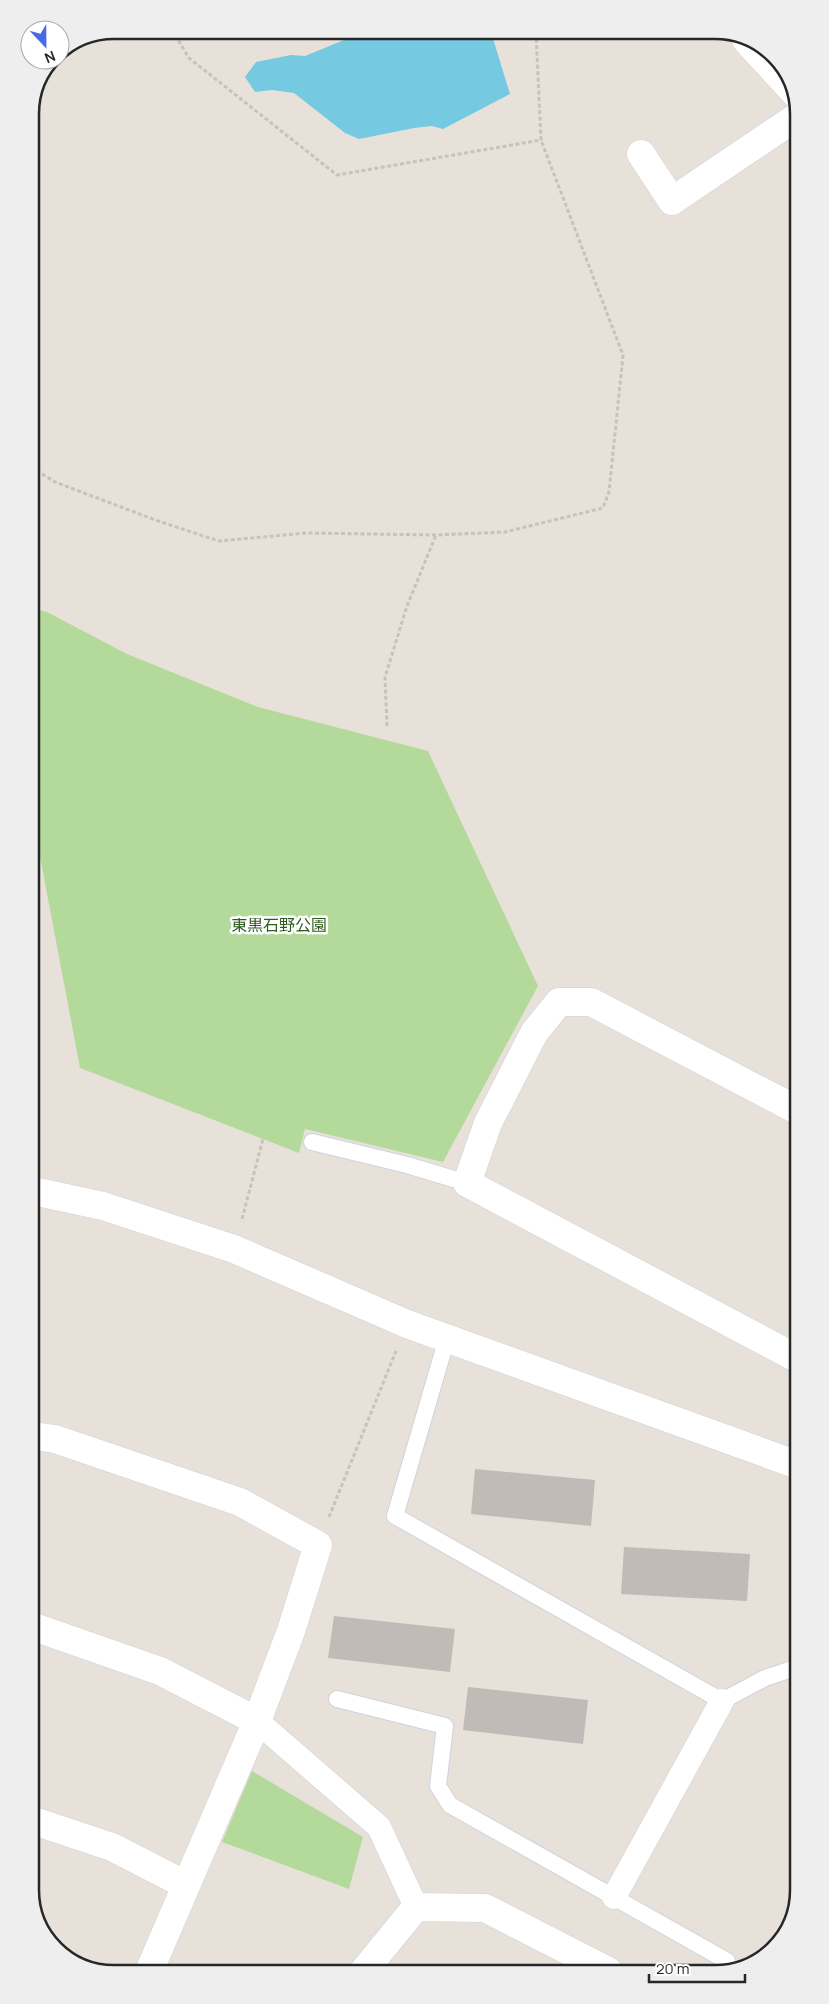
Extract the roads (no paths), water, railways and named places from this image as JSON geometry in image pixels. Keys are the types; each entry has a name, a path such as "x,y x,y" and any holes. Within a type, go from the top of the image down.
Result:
{"street":[{"path":"756,51 780,77"},
{"path":"641,154 672,201 790,121"},
{"path":"790,1106 591,1002 559,1002 534,1033 488,1123 467,1183 790,1355"},
{"path":"39,1192 103,1206 234,1249 407,1324 790,1462"},
{"path":"39,1437 55,1439 240,1502 318,1545 290,1631 257,1721 152,1965"},
{"path":"39,1629 160,1671 257,1721 379,1827 416,1907"},
{"path":"614,1897 722,1701"},
{"path":"39,1823 112,1847 186,1885"},
{"path":"416,1907 485,1908 598,1965"},
{"path":"369,1965 416,1907"}],"lane":[{"path":"312,1142 407,1164 467,1183"},
{"path":"447,1338 395,1516 722,1701 765,1678 790,1670"},
{"path":"337,1699 445,1726 438,1786 450,1805 727,1961 724,1965"}],"water":[{"path":"493,39 510,94 443,129 432,126 414,128 359,139 345,133 294,93 272,90 255,92 245,77 256,62 291,55 305,56 344,40"}],"park label":[{"name":"東黒石野公園","path":"279,925"}]}
